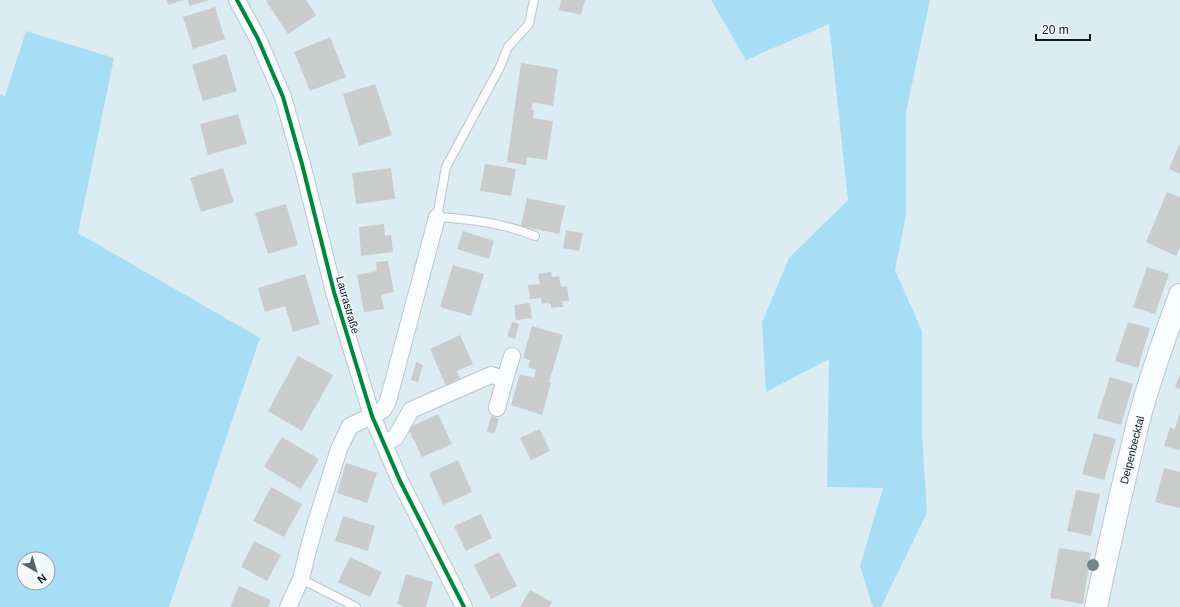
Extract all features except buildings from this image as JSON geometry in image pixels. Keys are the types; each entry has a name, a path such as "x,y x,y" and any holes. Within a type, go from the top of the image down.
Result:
{"main road":[{"name":"Deipenbecktal","path":"1096,607 1139,422 1180,295"}],"street":[{"name":"Laurastraße","path":"238,0 258,39 283,97 302,164 334,292 372,416 400,481 464,607"},
{"path":"288,607 301,579 316,522 339,449 350,426 383,410 388,401 436,217"},
{"path":"497,408 512,356"},
{"path":"384,444 396,437 411,410 491,375 505,379"}],"lane":[{"path":"534,0 529,24 508,47 500,67 446,167 436,217 466,218 521,230 535,236"},
{"path":"301,579 356,607"}],"shaded area":[{"path":"711,0 930,0 906,112 906,215 895,270 922,331 922,434 927,513 881,607 873,607 860,566 883,488 827,487 829,359 766,392 762,323 789,258 848,200 829,24 746,60"},
{"path":"26,31 114,58 78,233 260,338 169,607 0,607 0,94 5,96"}],"cycle path":[{"path":"237,0 258,39 283,97 302,164 334,292 372,416 400,481 464,607"}]}
